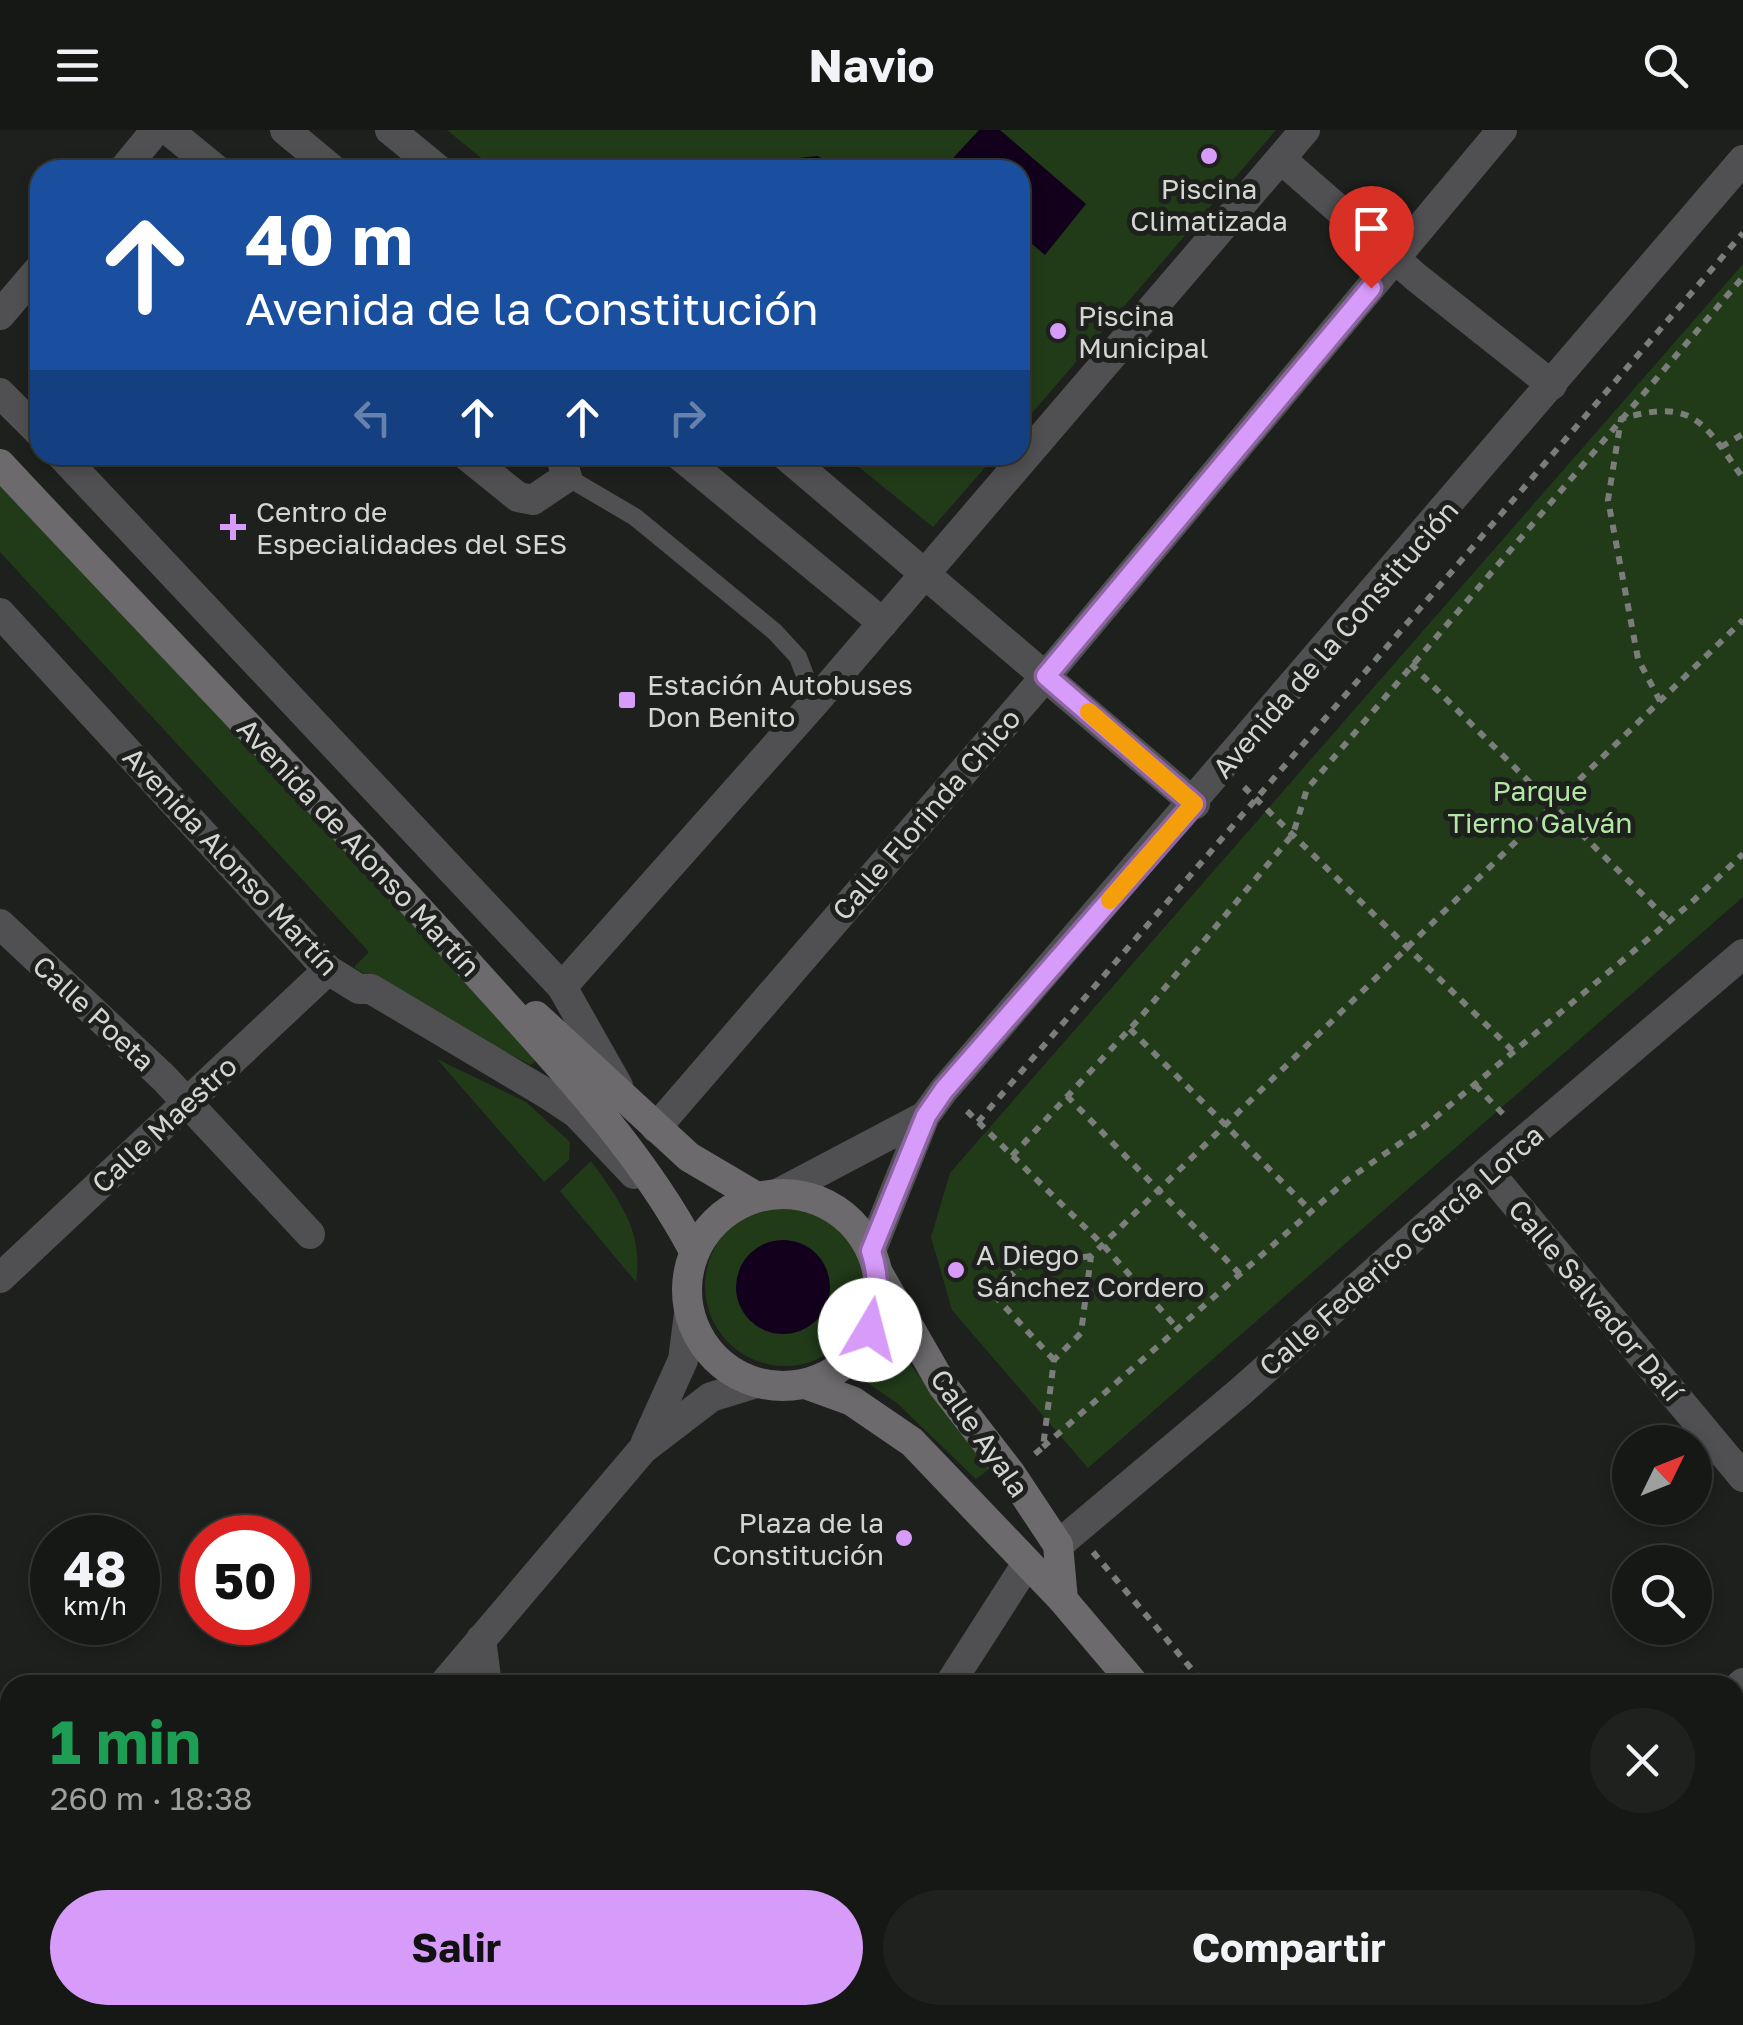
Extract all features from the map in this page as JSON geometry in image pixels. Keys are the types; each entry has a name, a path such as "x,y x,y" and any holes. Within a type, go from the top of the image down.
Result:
{"main road":[{"name":"Avenida de Alonso Martín","path":"0,464 616,1112 694,1251"},
{"name":"Avenida de Alonso Martín","path":"616,1112 656,1128 690,1157 768,1195"},
{"path":"768,1195 807,1197 834,1208 856,1227 874,1262 878,1302 870,1330 854,1354 832,1373 805,1384 757,1383 727,1368 704,1345 689,1314 686,1282 694,1251 709,1227 731,1208 768,1195"},
{"name":"Calle Ayala","path":"874,1262 943,1386 1067,1538 1063,1600"},
{"name":"Calle Ayala","path":"805,1384 852,1400 912,1442 1063,1600 1126,1675"}],"street":[{"path":"131,160 156,130"},
{"path":"168,130 205,160"},
{"path":"285,130 321,160"},
{"path":"390,130 427,160"},
{"path":"1030,451 1306,130"},
{"name":"Calle Florinda Chico","path":"656,1128 1046,676 1502,130"},
{"path":"1280,159 1552,385"},
{"name":"Avenida de la Constitución","path":"926,1116 944,1090 1225,768 1743,160"},
{"path":"0,315 30,280"},
{"path":"0,393 30,423"},
{"name":"Avenida de Alonso Martín","path":"69,465 562,987 616,1112"},
{"path":"478,465 518,498 534,500 564,466"},
{"path":"691,465 883,623"},
{"path":"797,465 1194,804"},
{"path":"562,987 1018,465"},
{"name":"Avenida Alonso Martín","path":"0,613 328,970 359,989 372,989 576,1114 677,1219"},
{"name":"Calle Poeta","path":"0,924 187,1104 310,1234"},
{"name":"Calle Federico García Lorca","path":"1067,1538 1240,1392 1488,1170 1743,954"},
{"name":"Calle Maestro","path":"0,1278 328,970"},
{"path":"768,1195 926,1116"},
{"path":"874,1262 926,1116"},
{"name":"Calle Salvador Dalí","path":"1488,1170 1743,1476"},
{"path":"643,1449 684,1360 689,1314"},
{"path":"452,1675 643,1449 711,1397 727,1388 757,1383"},
{"path":"956,1675 1026,1565"},
{"path":"482,1640 486,1675"}],"lane":[{"path":"564,466 634,517 776,632 798,657 815,702"}],"path":[{"path":"978,1122 1743,233"},
{"path":"1012,1156 1130,1029 1293,834 1307,788 1743,277"},
{"path":"1621,419 1658,408 1694,417 1743,478"},
{"path":"1621,419 1608,500 1638,660 1660,701"},
{"path":"1721,446 1743,434"},
{"path":"1054,1360 992,1294 1019,1266 1091,1256 1743,620"},
{"path":"1412,664 1669,922"},
{"path":"1225,768 1514,1052"},
{"path":"1011,1474 1312,1212 1475,1085 1669,922 1743,854"},
{"path":"1130,1029 1312,1212"},
{"path":"1475,1085 1527,1138"},
{"path":"944,1090 1103,1244 1178,1329"},
{"path":"1068,1096 1240,1274"},
{"path":"1043,1447 1054,1360 1081,1334 1091,1256"},
{"path":"1067,1538 1196,1675"}],"green space":[{"name":"Piscina Municipal","path":"447,130 1276,130 1030,415 1030,160 484,160"},
{"name":"Parque Tierno Galván","path":"1743,264 1743,897 1088,1468 952,1310 931,1237 950,1173"},
{"path":"0,464 537,1060 531,1065 402,999 354,967 369,952 0,552"},
{"path":"856,465 987,465 933,527"},
{"path":"437,1059 526,1102 570,1142 569,1160 544,1182"},
{"path":"591,1161 620,1203 633,1232 638,1264 636,1282 560,1191"},
{"path":"785,1206 815,1212 841,1230 859,1256 865,1286 859,1316 841,1342 815,1360 785,1366 755,1360 729,1342 711,1316 705,1286 711,1256 729,1230 755,1212"},
{"path":"897,1346 988,1470 976,1479 897,1403 866,1382"}],"shaded area":[{"path":"979,130 1000,130 1086,204 1045,255 1030,242 1030,160 951,160"},
{"path":"817,156 827,160 794,160"},
{"path":"783,1240 801,1244 816,1254 826,1269 830,1287 826,1305 816,1320 801,1330 783,1334 765,1330 750,1320 740,1305 736,1287 740,1269 750,1254 765,1244"}],"slow traffic":[{"path":"1089,712 1194,804 1110,900"}],"place":[{"name":"Piscina Climatizada","path":"1209,156"},
{"name":"Piscina Municipal","path":"1058,331"},
{"name":"Centro de Especialidades del SES","path":"233,527"},
{"name":"Estación Autobuses Don Benito","path":"627,700"},
{"name":"A Diego Sánchez Cordero","path":"956,1270"},
{"name":"Plaza de la Constitución","path":"904,1538"}],"route":[{"path":"870,1330 878,1302 878,1272 871,1251 926,1116 944,1090 1194,804 1046,676 1371,288"}]}
